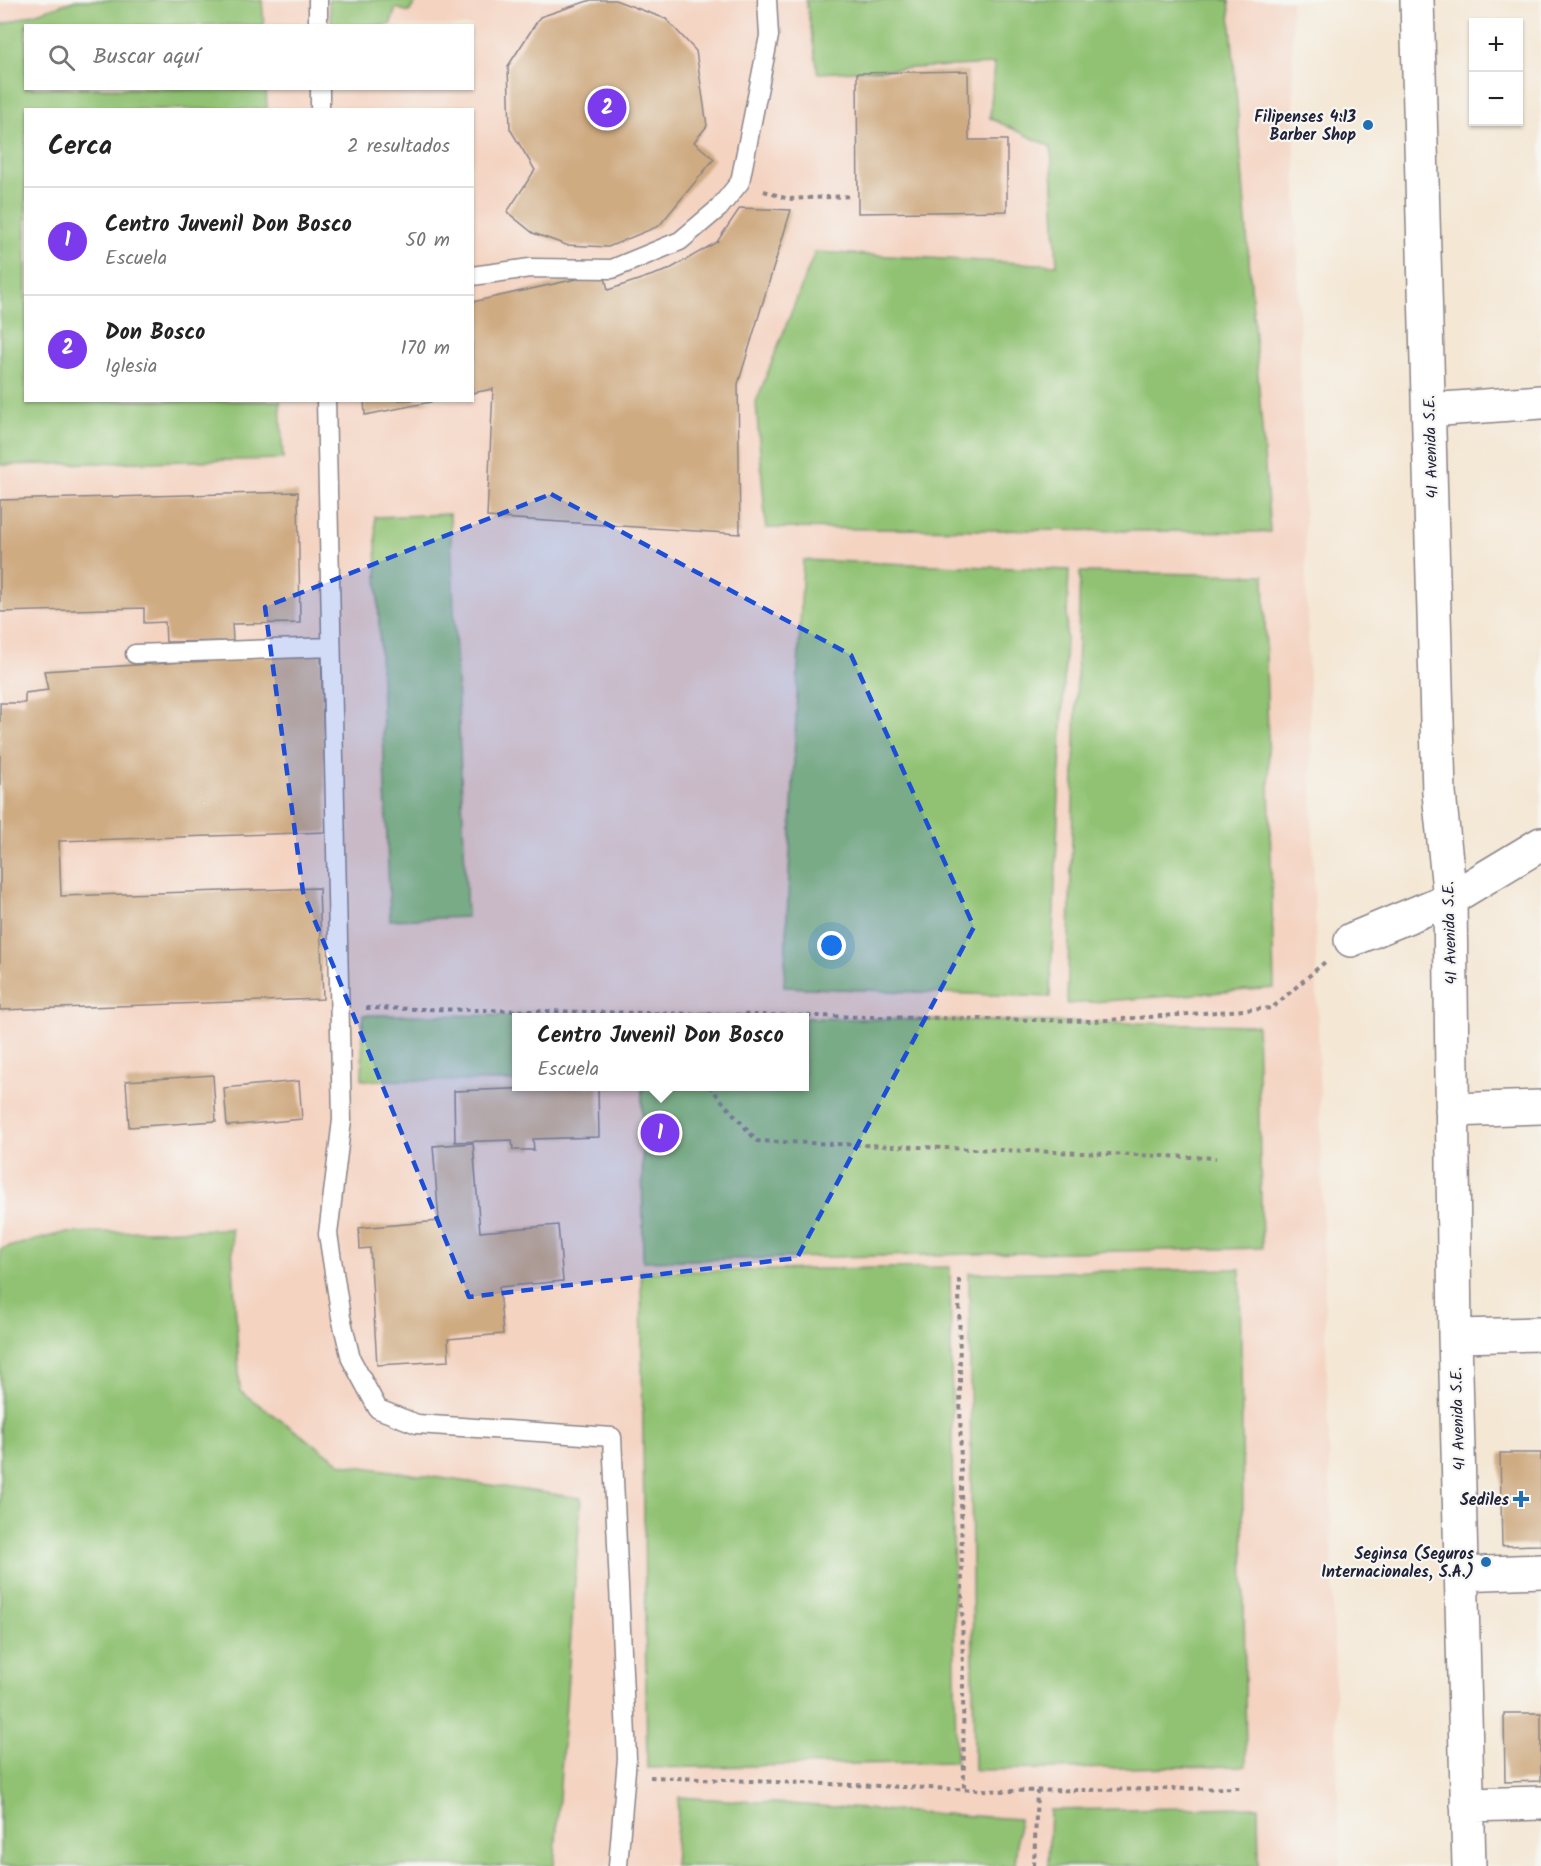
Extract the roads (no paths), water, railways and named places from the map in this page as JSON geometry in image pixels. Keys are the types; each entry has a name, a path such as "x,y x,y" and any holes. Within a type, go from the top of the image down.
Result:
{"street":[{"name":"41 Avenida S.E.","path":"1417,0 1439,793 1450,899 1455,1336 1469,1866"},
{"path":"1429,410 1541,402"},
{"path":"1351,940 1450,899 1541,844"},
{"path":"1452,1110 1541,1107"},
{"path":"1455,1336 1541,1334"},
{"path":"1461,1574 1541,1571"},
{"path":"1467,1805 1541,1803"}],"lane":[{"path":"318,0 318,24"},
{"path":"474,276 530,268 612,269 680,241 719,208 740,182 769,36 768,0"},
{"path":"320,90 320,108"},
{"path":"326,402 342,1120 328,1234 341,1317 351,1359 378,1409 417,1424 612,1437 627,1758 618,1866"},
{"path":"135,654 331,647"}],"place":[{"name":"Don Bosco","path":"607,108"},
{"name":"Filipenses 4:13 Barber Shop","path":"1368,125"},
{"name":"Centro Juvenil Don Bosco","path":"660,1133"},
{"name":"Sediles","path":"1521,1499"},
{"name":"Seginsa (Seguros Internacionales, S.A.)","path":"1486,1562"}]}
